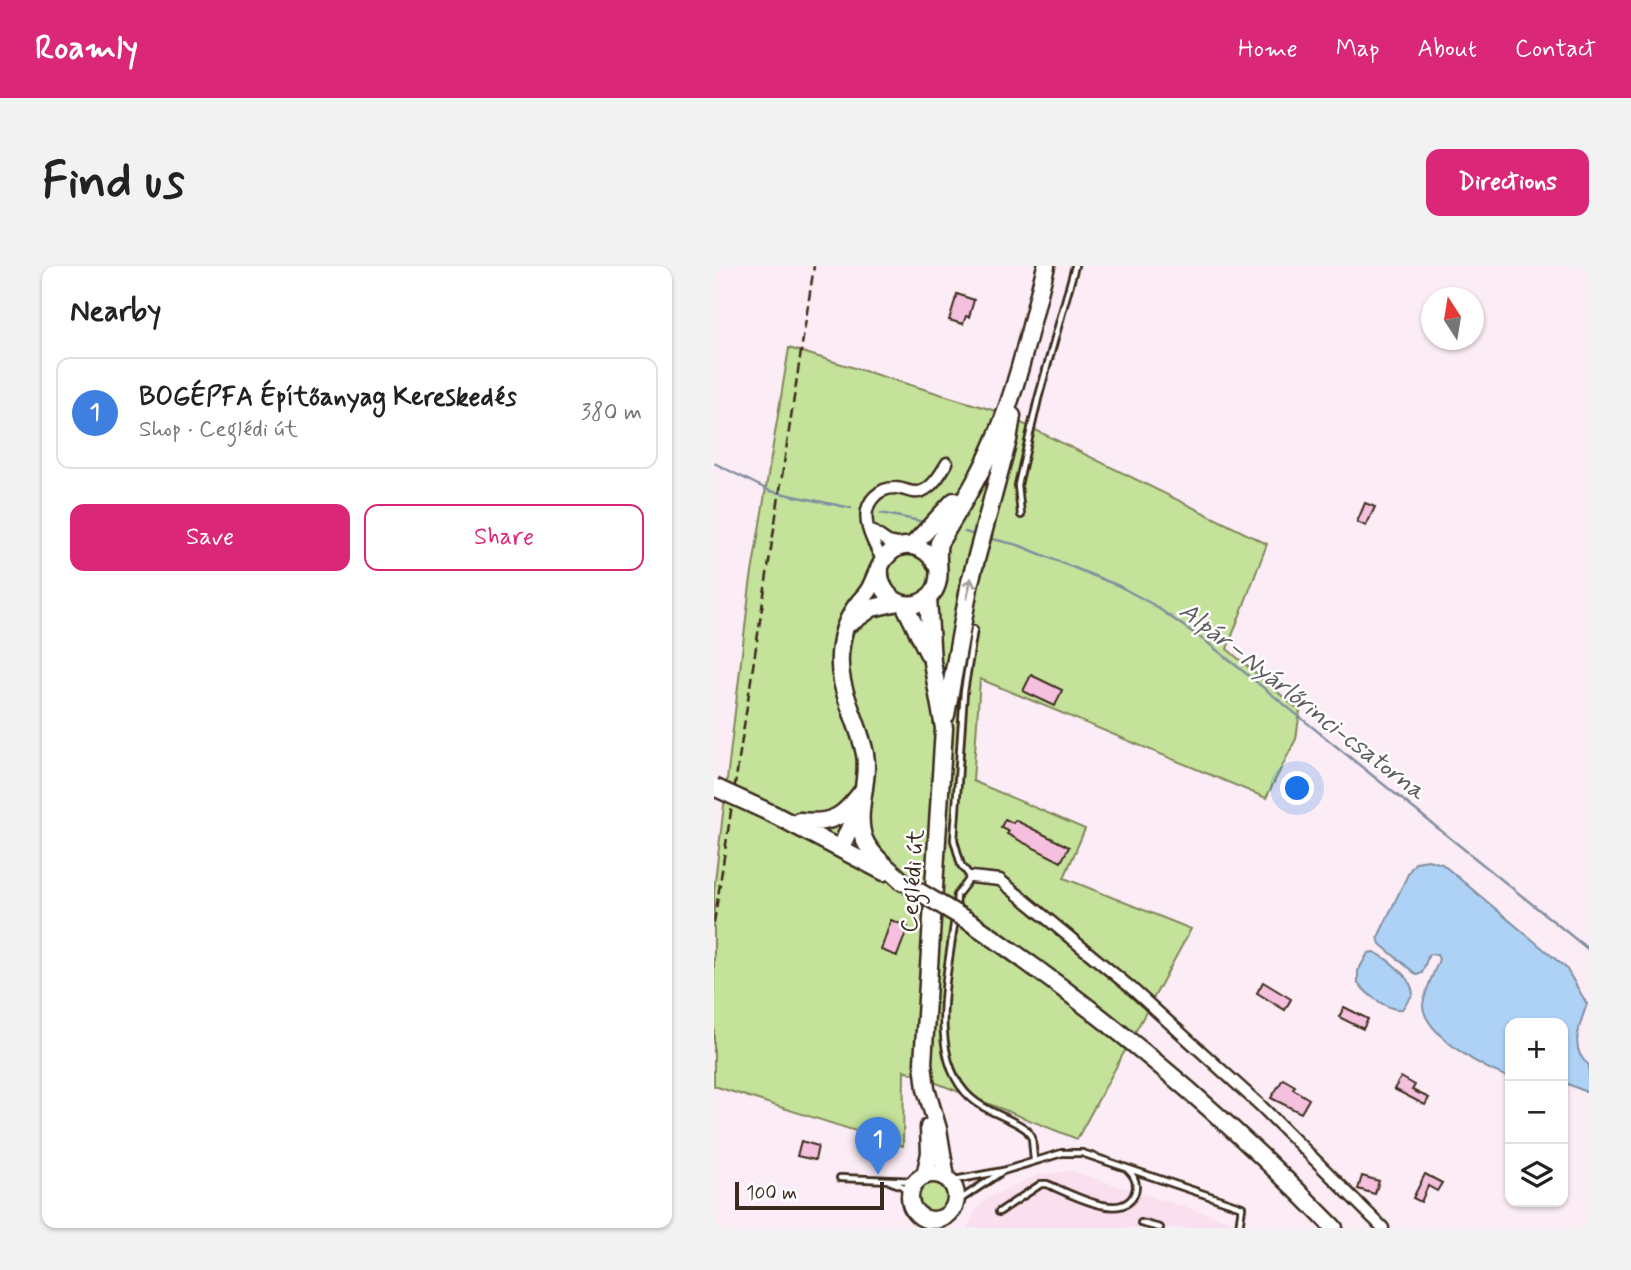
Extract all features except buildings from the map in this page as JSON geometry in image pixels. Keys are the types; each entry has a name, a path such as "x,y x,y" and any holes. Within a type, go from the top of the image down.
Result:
{"main road":[{"path":"944,728 977,554 1008,440 1018,380 1046,266"},
{"path":"845,628 872,608 921,602 936,586 936,553 939,543 975,481 1018,380"},
{"path":"905,883 869,849 863,835 865,755 840,676 839,659 845,628 853,609 868,591 881,565 892,551 909,546 945,513 988,454"},
{"path":"909,546 928,552 937,566"},
{"path":"881,565 881,585 891,598 901,603"},
{"name":"Ceglédi út","path":"917,1185 930,1153 929,1103 923,1063 944,728 932,662 928,597"},
{"name":"Ceglédi út","path":"901,603 932,662"},
{"path":"714,787 841,848 974,924 1116,1028 1174,1075 1241,1135 1334,1228"},
{"path":"781,817 818,823 834,819 849,809 866,787"},
{"path":"841,848 866,787"},
{"name":"Ceglédi út","path":"929,1103 938,1129 948,1179"},
{"path":"936,1175 948,1179 954,1189 950,1214 935,1220 921,1221 913,1206 917,1185 936,1175"}],"street":[{"path":"881,565 869,528 867,513 870,503 876,494 895,488 913,493 922,491 930,486 947,463"},
{"path":"869,528 888,542 909,546"},
{"path":"971,877 1000,880 1130,987 1252,1098 1383,1228"}],"lane":[{"path":"1021,515 1018,485 1038,399 1075,266"},
{"path":"974,629 964,692 954,840 961,865 971,877 957,895 942,1029 955,1079 973,1101 1027,1130 1032,1138 1034,1160"},
{"path":"948,1179 1003,1171 1034,1160 1072,1152 1123,1165 1242,1207 1239,1228"},
{"path":"999,1212 1041,1184 1105,1207 1125,1205 1134,1195 1136,1185 1133,1174 1123,1165"},
{"path":"950,1214 1003,1171"},
{"path":"840,1178 917,1185"},
{"path":"885,1180 902,1186 917,1185"},
{"path":"1140,1223 1160,1228"}],"shaded area":[{"path":"1071,1171 1251,1228 967,1228 977,1209 987,1198 1039,1175"}],"green space":[{"path":"789,348 999,412 1267,544 1227,649 1300,711 1296,739 1266,798 980,679 973,781 1085,829 1064,878 1191,929 1077,1139 904,1070 903,1146 714,1086 714,890 750,585"},
{"path":"933,1179 945,1185 951,1197 945,1209 933,1215 921,1209 915,1197 921,1185"}],"water":[{"path":"1428,860 1442,864 1566,968 1587,1004 1577,1044 1583,1059 1589,1065 1589,1093 1568,1084 1568,1018 1505,1018 1505,1076 1472,1060 1434,1028 1426,1017 1423,1006 1439,959 1437,955 1429,954 1422,973 1417,975 1380,944 1378,937 1416,862"},
{"path":"1374,952 1398,969 1412,988 1413,994 1402,1009 1384,1005 1358,983 1358,971 1368,953"}],"waterway":[{"name":"Alpár–Nyárlőrinci-csatorna","path":"714,463 770,491 851,508"},
{"name":"Alpár–Nyárlőrinci-csatorna","path":"881,513 920,521"},
{"name":"Alpár–Nyárlőrinci-csatorna","path":"965,532 975,535"},
{"name":"Alpár–Nyárlőrinci-csatorna","path":"988,538 1018,545 1119,586 1152,604 1208,643 1589,950"}],"railway":[{"path":"714,923 814,266"}],"place":[{"name":"BOGÉPFA Építőanyag Kereskedés","path":"878,1175"}]}
